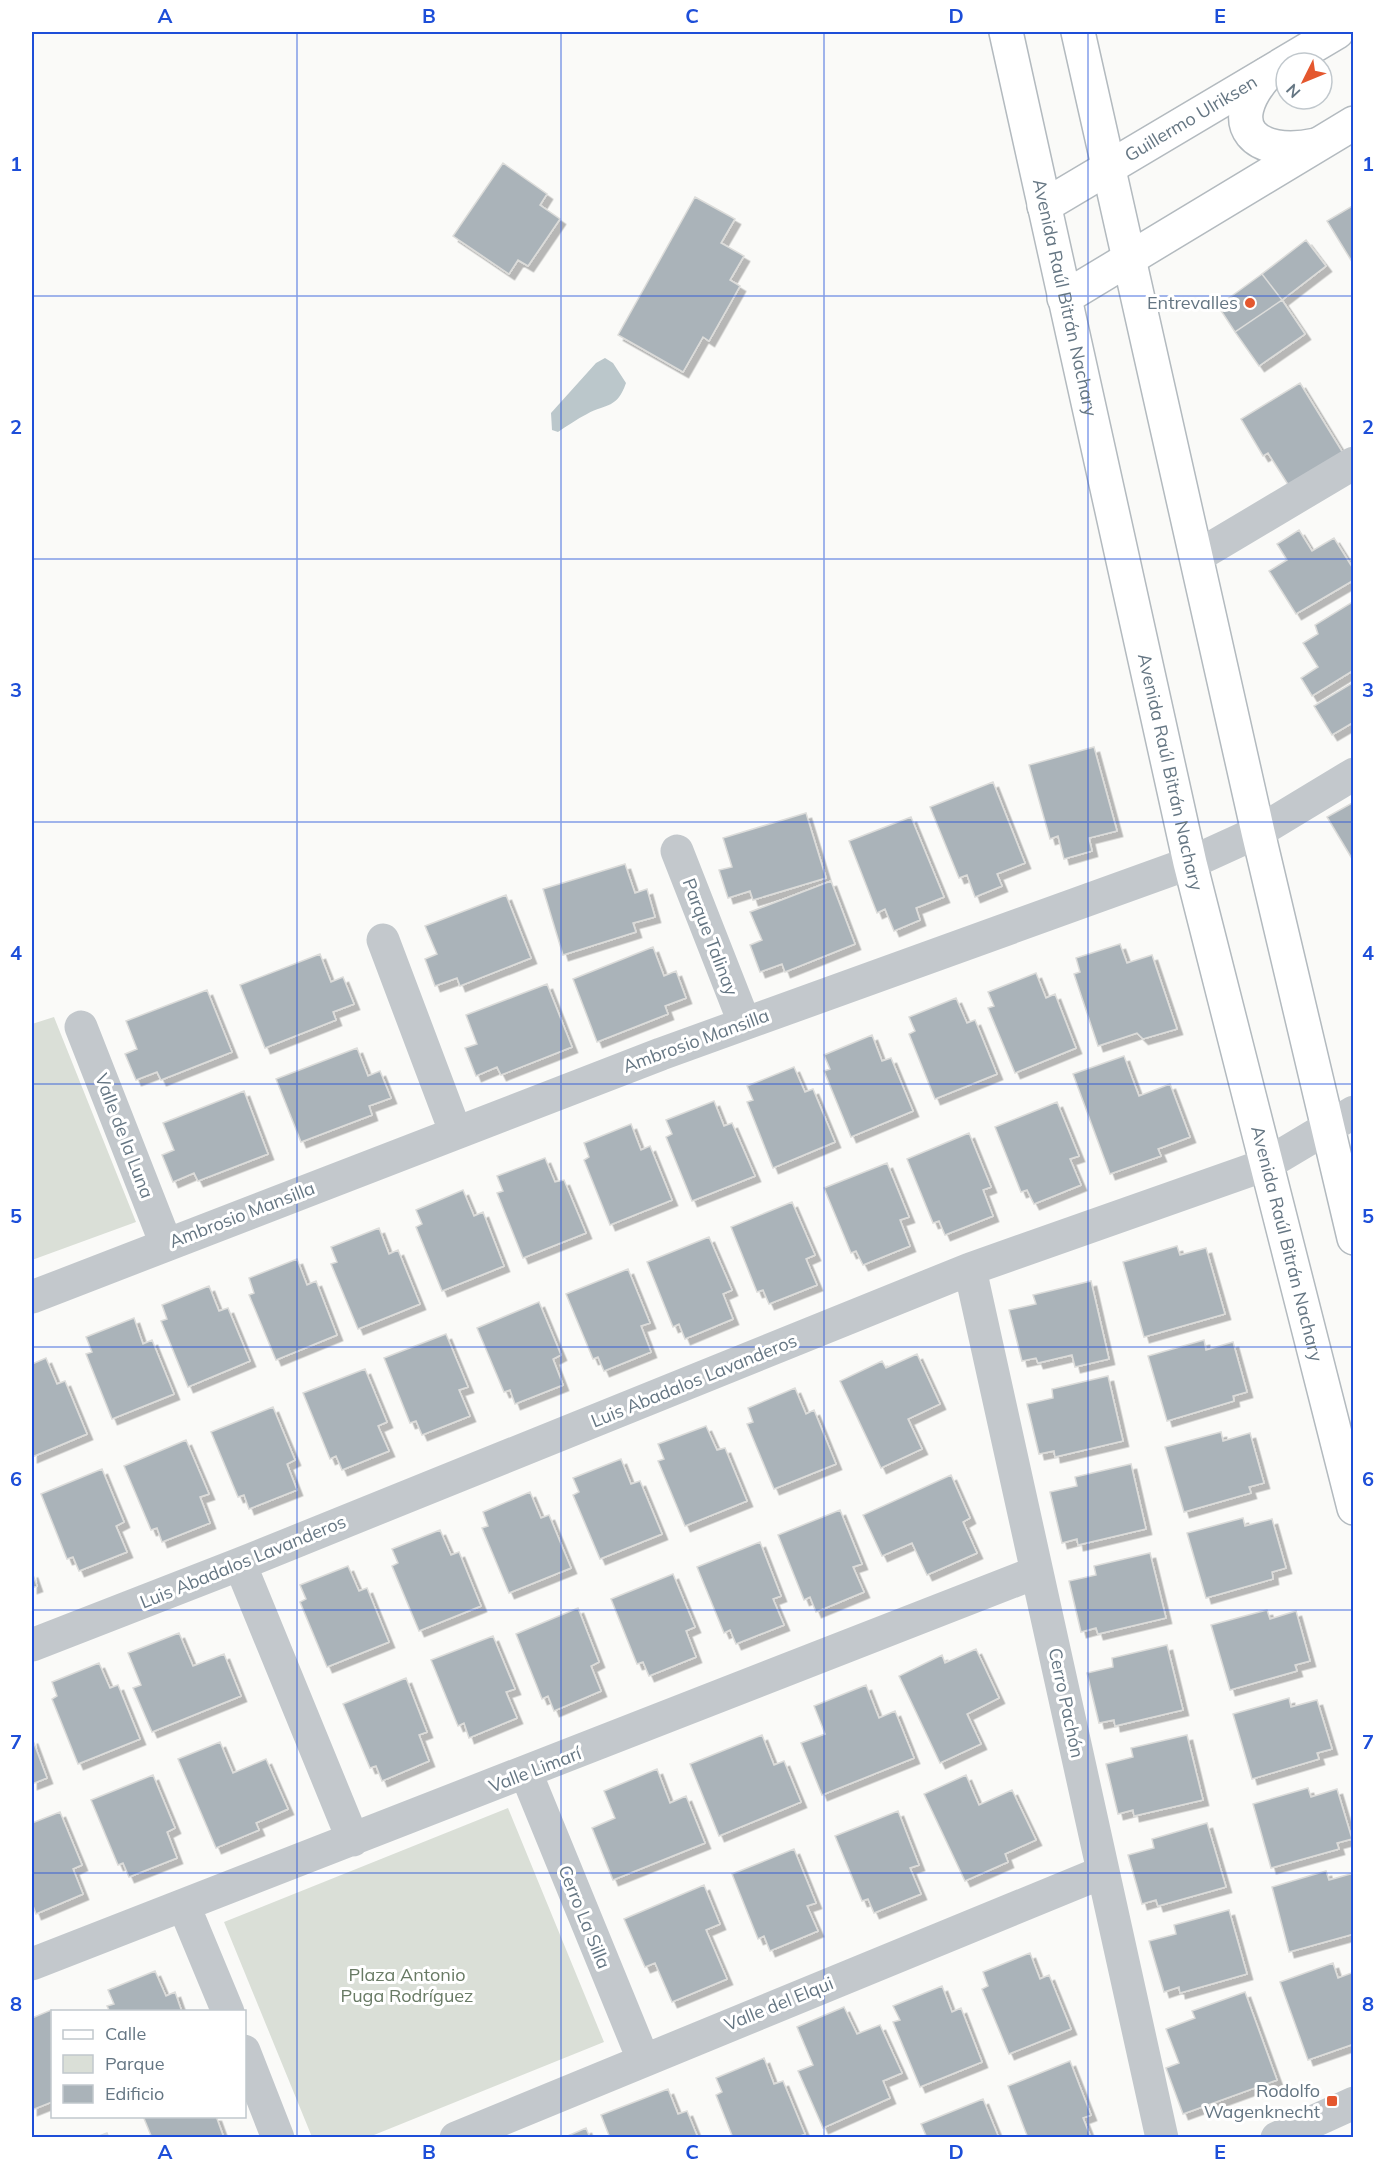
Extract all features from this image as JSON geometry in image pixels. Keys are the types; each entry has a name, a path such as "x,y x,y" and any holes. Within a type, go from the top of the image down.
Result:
{"main road":[{"name":"Avenida Raúl Bitrán Nachary","path":"1006,32 1190,863 1353,1508"},
{"path":"1078,32 1258,832 1340,1120 1353,1238"},
{"name":"Guillermo Ulriksen","path":"1044,206 1337,32"},
{"path":"1270,71 1252,91 1248,107 1247,127 1256,141 1273,147 1300,149 1318,145"},
{"path":"1064,298 1353,123"}],"street":[{"path":"1196,557 1353,463"},
{"name":"Ambrosio Mansilla","path":"32,1297 456,1131 744,1023 1190,863 1258,832 1353,774"},
{"name":"Parque Talinay","path":"677,851 744,1023"},
{"path":"384,940 456,1131"},
{"name":"Valle de la Luna","path":"81,1027 166,1245"},
{"name":"Luis Abadalos Lavanderos","path":"32,1645 240,1564 970,1269 1265,1165 1340,1120"},
{"name":"Cerro Pachón","path":"970,1269 1162,2138"},
{"path":"240,1564 353,1840"},
{"name":"Valle Limarí","path":"32,1964 1037,1572"},
{"name":"Cerro La Silla","path":"526,1773 643,2059"},
{"name":"Valle del Elqui","path":"471,2135 643,2059 1103,1872"},
{"path":"183,1906 227,2010"},
{"path":"246,2056 278,2138"},
{"path":"1277,2138 1353,2103"}],"green space":[{"path":"54,1017 136,1222 32,1260 32,1024"},
{"name":"Plaza Antonio Puga Rodríguez","path":"508,1808 604,2042 369,2137 312,2137 224,1922"}],"shaded area":[{"path":"605,358 613,363 626,383 619,397 611,404 583,416 558,432 552,430 551,413 596,363"}],"building":[{"path":"503,163 547,194 540,205 560,219 528,266 518,260 509,274 453,236"},
{"path":"695,197 735,219 721,243 744,256 730,280 740,286 709,341 703,337 683,372 618,335"},
{"path":"1354,205 1354,265 1327,221"},
{"path":"1306,240 1326,266 1282,300 1262,274"},
{"name":"Entrevalles","path":"1262,274 1282,300 1235,332 1218,306"},
{"path":"1282,300 1305,334 1259,366 1235,332"},
{"path":"1300,383 1343,453 1289,486 1268,453 1263,456 1241,419"},
{"path":"1299,530 1312,551 1334,538 1354,570 1354,580 1296,614 1269,571 1287,560 1277,544"},
{"path":"1354,601 1354,670 1312,696 1301,678 1318,667 1303,643 1318,634 1315,625"},
{"path":"1354,682 1354,722 1332,735 1314,706"},
{"path":"1094,747 1117,831 1089,838 1092,851 1064,859 1058,836 1050,839 1029,765"},
{"path":"993,782 1025,863 997,874 1002,886 975,897 967,875 959,878 930,807"},
{"path":"1354,802 1354,862 1327,817"},
{"path":"806,813 826,878 753,900 750,891 728,898 719,870 732,867 723,838"},
{"path":"911,817 944,897 916,908 920,920 894,931 885,909 877,913 849,841"},
{"path":"625,864 635,893 647,889 655,917 633,923 636,932 563,955 543,889"},
{"path":"831,881 855,944 785,972 782,964 760,972 750,945 762,940 750,912"},
{"path":"506,895 531,958 460,986 457,978 435,986 425,959 437,954 425,926"},
{"path":"1120,944 1127,963 1152,955 1177,1029 1143,1039 1137,1033 1098,1046 1074,974 1080,972 1076,958"},
{"path":"653,947 664,976 676,971 686,998 665,1006 668,1014 597,1042 573,979"},
{"path":"320,954 331,982 343,977 354,1004 333,1012 336,1020 265,1048 240,985"},
{"path":"1036,973 1046,998 1055,994 1076,1048 1015,1073 988,1008 994,1006 988,992"},
{"path":"547,984 572,1047 501,1075 497,1067 476,1076 465,1048 477,1044 466,1015"},
{"path":"207,990 232,1052 161,1080 157,1072 136,1080 125,1054 137,1049 126,1021"},
{"path":"956,998 967,1023 975,1020 997,1074 935,1099 909,1034 915,1031 909,1017"},
{"path":"872,1035 882,1061 891,1058 913,1111 851,1137 824,1071 830,1069 824,1055"},
{"path":"357,1048 368,1076 380,1071 391,1098 369,1106 372,1115 301,1142 276,1079"},
{"path":"1124,1056 1139,1096 1170,1084 1190,1137 1158,1149 1161,1156 1110,1174 1073,1074"},
{"path":"794,1067 805,1092 813,1089 835,1142 773,1168 747,1102 753,1100 747,1086"},
{"path":"244,1091 268,1154 198,1181 194,1173 173,1182 162,1155 174,1150 163,1123"},
{"path":"714,1101 724,1126 732,1123 755,1176 692,1201 666,1137 672,1134 666,1120"},
{"path":"1057,1102 1079,1156 1070,1159 1081,1185 1034,1204 1027,1190 1021,1192 995,1127"},
{"path":"631,1124 641,1150 650,1146 672,1200 610,1225 584,1160 589,1157 584,1143"},
{"path":"969,1133 991,1187 983,1190 993,1216 945,1235 939,1221 933,1223 907,1159"},
{"path":"545,1158 555,1182 564,1180 586,1233 523,1258 497,1193 503,1191 497,1176"},
{"path":"887,1163 909,1217 900,1220 910,1246 863,1265 856,1251 851,1253 824,1188"},
{"path":"463,1190 474,1216 483,1212 504,1266 442,1291 416,1227 422,1224 416,1210"},
{"path":"792,1202 815,1255 806,1259 817,1285 769,1304 763,1290 757,1292 731,1227"},
{"path":"379,1228 389,1254 398,1250 420,1304 358,1329 331,1264 337,1262 331,1247"},
{"path":"709,1237 732,1290 723,1294 733,1319 685,1339 679,1324 673,1327 647,1262"},
{"path":"1177,1246 1180,1255 1206,1248 1225,1314 1144,1337 1123,1262"},
{"path":"297,1259 307,1285 316,1281 337,1335 276,1360 249,1295 254,1293 249,1278"},
{"path":"628,1269 650,1323 641,1326 651,1352 604,1371 598,1357 593,1359 566,1294"},
{"path":"1091,1281 1109,1359 1075,1367 1072,1355 1038,1363 1036,1358 1022,1361 1009,1310 1036,1304 1033,1295"},
{"path":"209,1286 219,1311 228,1308 250,1361 188,1387 161,1321 167,1319 162,1305"},
{"path":"539,1302 561,1355 553,1359 563,1385 515,1404 510,1390 504,1392 477,1328"},
{"path":"134,1318 143,1344 152,1340 174,1394 112,1419 86,1354 92,1352 86,1337"},
{"path":"446,1334 468,1387 459,1390 470,1416 422,1435 416,1421 410,1423 384,1358"},
{"path":"1204,1340 1206,1350 1233,1342 1247,1392 1233,1396 1234,1401 1167,1421 1148,1356"},
{"path":"917,1354 940,1404 908,1419 922,1449 881,1468 840,1381 882,1361 886,1368"},
{"path":"46,1358 57,1384 65,1381 87,1434 32,1457 32,1364"},
{"path":"365,1369 387,1422 378,1426 389,1451 342,1470 336,1456 330,1459 303,1393"},
{"path":"1108,1376 1123,1441 1055,1457 1054,1451 1039,1454 1027,1404 1053,1398 1052,1389"},
{"path":"795,1388 806,1414 814,1410 836,1464 774,1489 747,1424 753,1422 748,1408"},
{"path":"273,1407 295,1460 287,1464 297,1490 249,1509 244,1495 238,1497 211,1432"},
{"path":"706,1426 717,1450 725,1448 747,1501 685,1526 658,1461 664,1459 658,1444"},
{"path":"1221,1432 1223,1441 1250,1433 1264,1483 1249,1487 1251,1493 1184,1512 1165,1447"},
{"path":"186,1440 209,1494 200,1497 210,1523 162,1542 157,1528 151,1530 124,1466"},
{"path":"621,1459 631,1484 640,1481 662,1534 600,1559 573,1495 579,1492 573,1478"},
{"path":"1131,1464 1146,1529 1078,1545 1077,1539 1062,1543 1050,1492 1077,1486 1075,1477"},
{"path":"102,1469 124,1522 116,1526 127,1552 79,1571 73,1557 67,1559 41,1494"},
{"path":"951,1475 970,1518 963,1522 977,1553 927,1575 912,1543 882,1556 863,1515"},
{"path":"530,1492 541,1518 549,1515 571,1568 509,1593 482,1528 488,1526 483,1512"},
{"path":"840,1510 862,1564 853,1567 864,1592 816,1612 810,1597 804,1600 778,1535"},
{"path":"1243,1518 1245,1526 1272,1519 1286,1568 1272,1572 1273,1579 1206,1598 1187,1533"},
{"path":"440,1530 451,1555 459,1552 481,1606 419,1631 392,1566 398,1563 392,1549"},
{"path":"760,1542 781,1596 773,1599 784,1625 736,1644 730,1630 724,1633 697,1567"},
{"path":"1150,1553 1166,1618 1098,1634 1096,1628 1081,1632 1069,1581 1096,1575 1094,1566"},
{"path":"348,1566 359,1591 367,1588 389,1642 327,1667 300,1602 306,1599 300,1585"},
{"path":"32,1572 37,1586 32,1588"},
{"path":"673,1574 695,1627 686,1631 696,1657 649,1676 643,1662 637,1664 611,1599"},
{"path":"578,1608 599,1662 591,1666 601,1691 554,1711 548,1696 542,1699 516,1634"},
{"path":"1267,1610 1270,1619 1296,1611 1310,1661 1295,1665 1297,1671 1230,1690 1211,1625"},
{"path":"179,1633 193,1666 224,1654 241,1696 152,1732 133,1688 141,1685 128,1653"},
{"path":"493,1636 515,1689 506,1692 517,1718 469,1738 464,1723 458,1726 431,1660"},
{"path":"1167,1645 1183,1710 1115,1726 1114,1720 1099,1723 1087,1673 1113,1667 1112,1658"},
{"path":"976,1649 999,1698 967,1714 981,1744 940,1763 899,1676 942,1655 945,1663"},
{"path":"99,1663 110,1688 118,1685 140,1739 78,1764 52,1699 57,1696 52,1682"},
{"path":"406,1678 427,1732 419,1735 429,1761 382,1781 376,1766 370,1768 343,1704"},
{"path":"866,1685 879,1718 895,1711 914,1758 822,1795 801,1743 825,1734 814,1706"},
{"path":"1289,1698 1291,1707 1317,1700 1332,1749 1317,1753 1319,1759 1252,1779 1233,1714"},
{"path":"762,1735 774,1765 784,1761 801,1802 719,1836 690,1764"},
{"path":"1187,1735 1203,1800 1134,1816 1133,1810 1118,1814 1106,1764 1133,1757 1131,1748"},
{"path":"32,1738 47,1778 32,1784"},
{"path":"220,1742 233,1773 266,1759 288,1809 256,1823 259,1830 216,1848 178,1759"},
{"path":"657,1769 670,1803 686,1796 705,1843 613,1880 592,1828 615,1818 604,1791"},
{"path":"153,1775 175,1828 167,1832 177,1858 129,1877 123,1863 118,1865 91,1800"},
{"path":"966,1775 979,1805 1012,1790 1036,1840 1005,1854 1008,1862 965,1881 924,1794"},
{"path":"1308,1788 1311,1797 1337,1789 1352,1839 1337,1843 1339,1849 1271,1868 1253,1804"},
{"path":"898,1811 919,1865 910,1868 921,1894 874,1913 868,1899 862,1901 835,1836"},
{"path":"60,1812 82,1865 73,1869 83,1894 36,1914 32,1903 32,1823"},
{"path":"1207,1823 1226,1887 1158,1906 1156,1900 1142,1904 1128,1855 1154,1848 1152,1839"},
{"path":"794,1849 816,1903 807,1906 818,1931 770,1951 764,1936 758,1939 732,1874"},
{"path":"1326,1871 1329,1880 1354,1873 1354,1934 1289,1952 1272,1887"},
{"path":"704,1885 720,1924 706,1930 727,1979 672,2002 655,1963 645,1967 624,1919"},
{"path":"1229,1910 1247,1974 1180,1993 1179,1987 1164,1992 1149,1941 1176,1934 1174,1925"},
{"path":"1030,1953 1040,1979 1049,1975 1071,2029 1009,2054 982,1989 988,1986 983,1972"},
{"path":"1333,1963 1338,1978 1354,1972 1354,2044 1308,2060 1280,1982"},
{"path":"155,1971 166,1996 175,1992 181,2010 109,2010 107,2006 114,2004 108,1990"},
{"path":"942,1986 952,2012 961,2008 982,2062 920,2087 893,2022 900,2020 893,2006"},
{"path":"1245,1992 1277,2080 1183,2114 1166,2068 1179,2063 1166,2029 1195,2018 1192,2011"},
{"path":"844,2007 857,2034 880,2025 902,2073 883,2081 890,2098 823,2128 798,2071 813,2065 797,2027"},
{"path":"51,2010 51,2102 32,2110 32,2018"},
{"path":"764,2058 774,2084 783,2081 805,2134 796,2138 733,2138 716,2095 722,2092 716,2078"},
{"path":"1070,2061 1091,2115 1083,2118 1091,2138 1028,2138 1008,2086"},
{"path":"668,2089 678,2114 687,2111 698,2138 610,2138 601,2115"},
{"path":"983,2099 999,2138 927,2138 921,2124"},
{"path":"144,2118 217,2118 224,2138 152,2138"},
{"path":"586,2128 590,2138 563,2138"},
{"path":"107,2133 109,2138 94,2138"}],"place":[{"name":"Entrevalles","path":"1250,303"},
{"name":"Rodolfo Wagenknecht","path":"1332,2101"}]}
